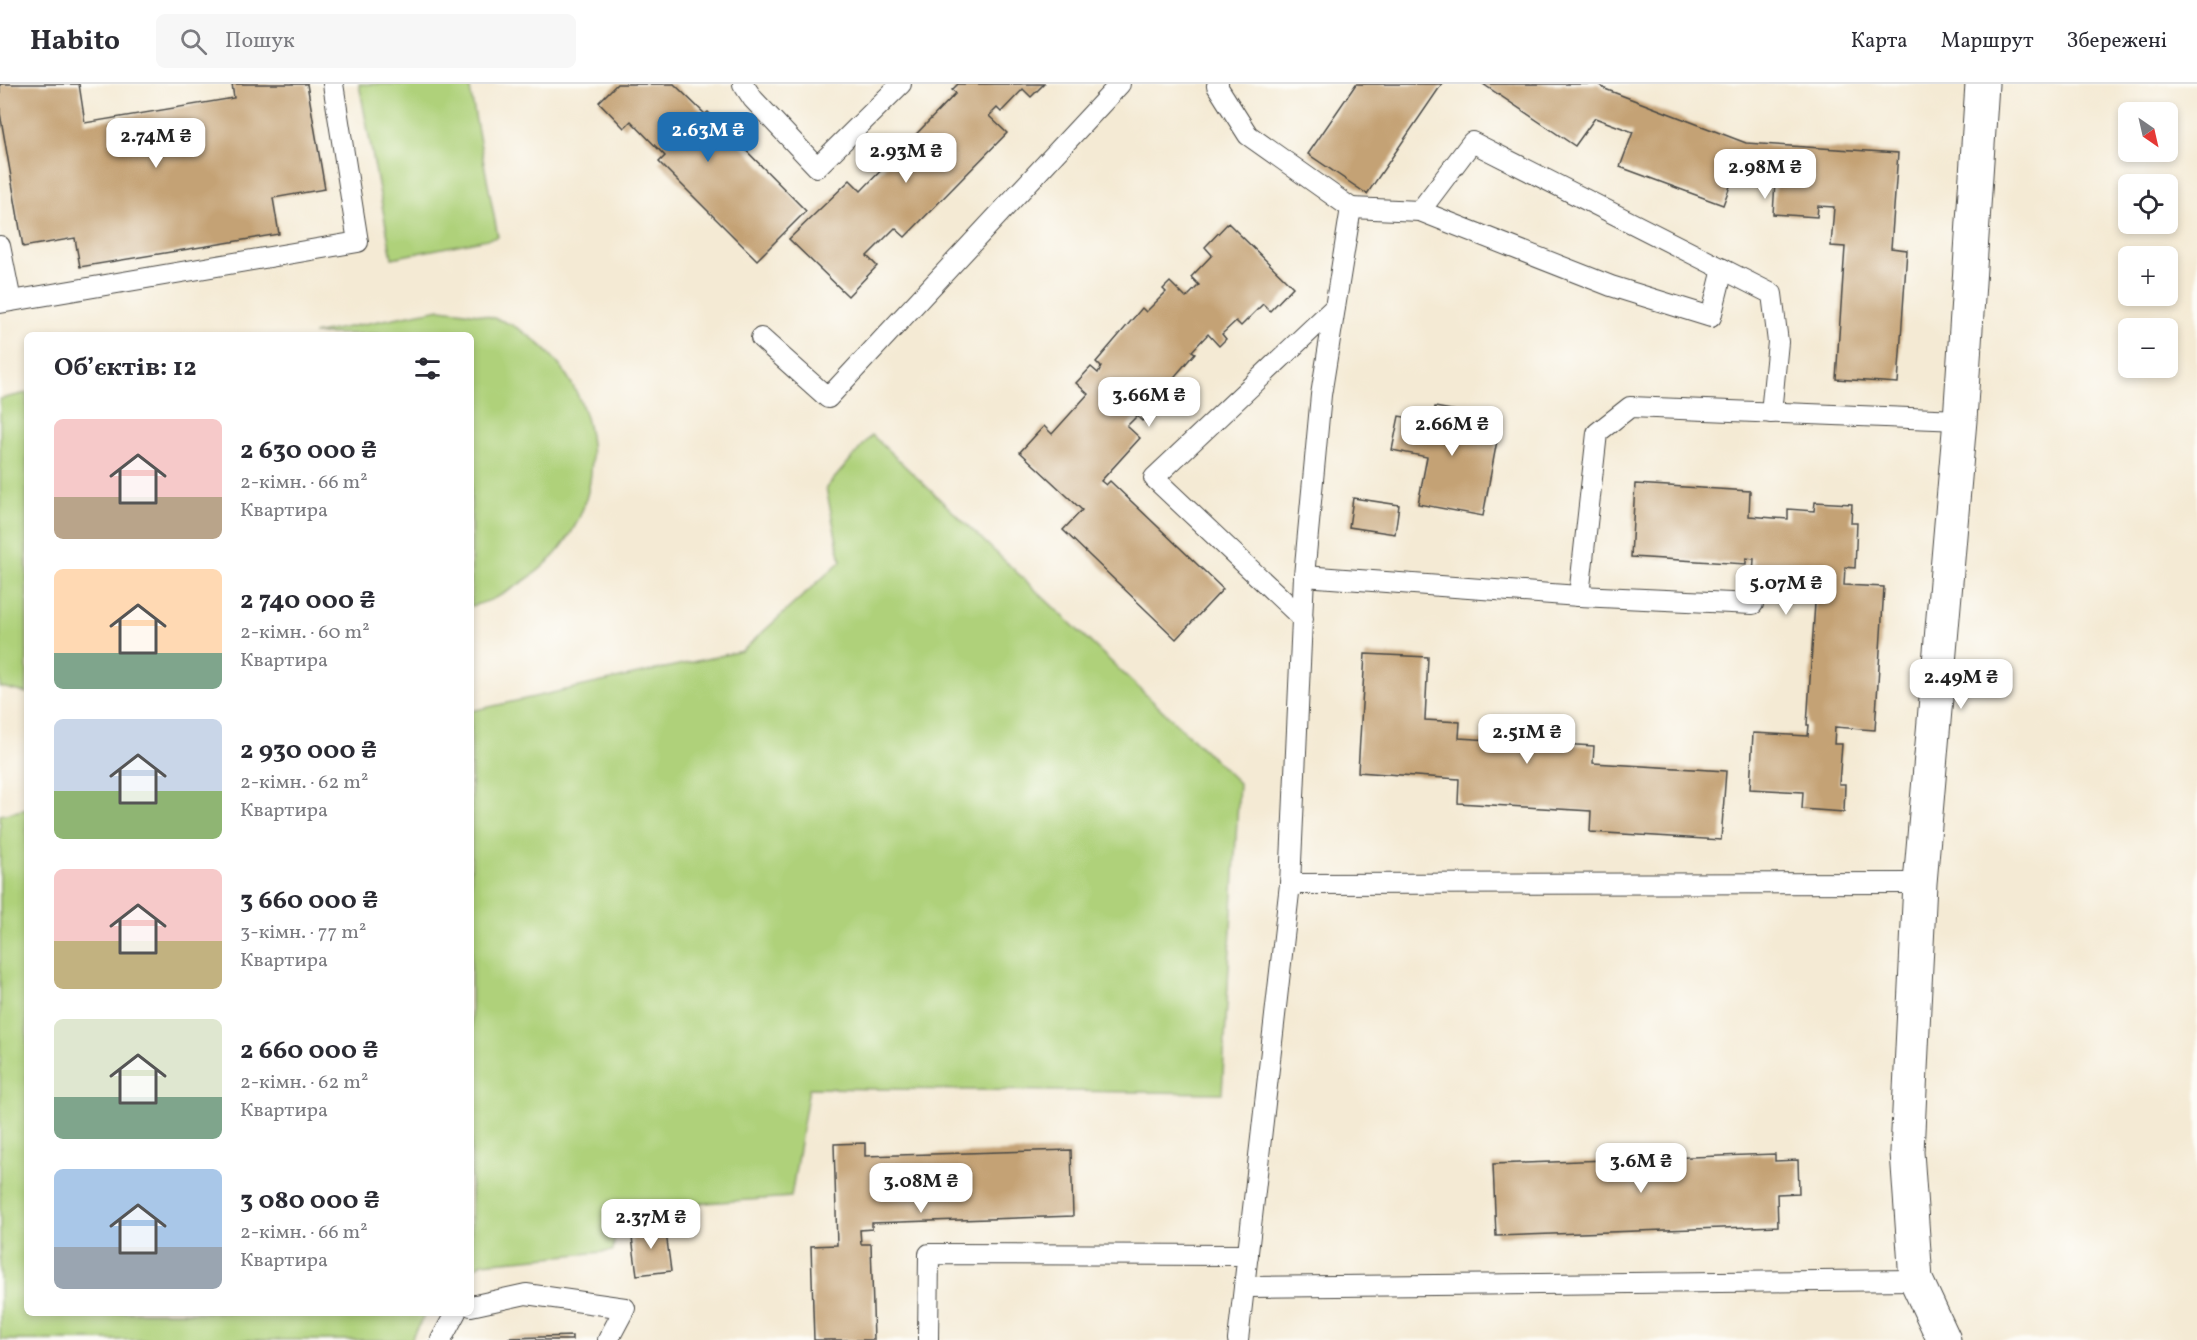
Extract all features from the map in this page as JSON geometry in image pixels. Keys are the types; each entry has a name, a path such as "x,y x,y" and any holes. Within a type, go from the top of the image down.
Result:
{"street":[{"path":"1944,1340 1916,1280 1907,1152 1920,883 1960,420 1982,84"}],"lane":[{"path":"0,246 6,302 358,242 333,84"},
{"path":"743,84 753,99 817,167 901,84"},
{"path":"762,338 828,398 1120,84"},
{"path":"1216,85 1248,135 1351,208 1420,211 1611,286 1711,317 1723,269"},
{"path":"1420,211 1472,142 1772,294 1778,342 1771,413"},
{"path":"1238,1340 1290,884 1304,576 1322,395 1351,208"},
{"path":"1303,619 1154,478 1335,307"},
{"path":"1579,596 1597,433 1630,407 1960,420"},
{"path":"1304,576 1579,596 1754,604"},
{"path":"1290,884 1920,883"},
{"path":"928,1340 929,1254 1248,1255"},
{"path":"1244,1287 1916,1280"},
{"path":"474,1305 526,1294 625,1308 608,1340"},
{"path":"441,1340 454,1316"}],"green space":[{"path":"359,84 469,84 498,237 392,258"},
{"path":"440,309 481,314 510,324 550,354 572,385 586,419 592,454 588,490 576,524 555,555 524,581 493,599 474,605 474,332 323,332"},
{"path":"24,394 24,692 0,687 0,399"},
{"path":"872,435 1239,783 1222,1093 809,1088 791,1197 618,1209 613,1251 482,1263 474,1268 474,710 742,651 841,561 826,488"},
{"path":"24,810 24,1316 424,1316 412,1340 0,1340 0,815"}],"building":[{"path":"0,84 79,84 85,123 234,98 232,84 307,84 325,189 273,198 279,234 80,267 75,238 23,247 0,113"},
{"path":"617,84 674,84 705,114 708,112 806,211 757,260 659,162 665,156 631,121 624,128 599,102"},
{"path":"958,84 1044,84 1031,97 1023,89 1001,112 997,108 989,116 1007,133 905,237 895,228 867,256 877,266 848,296 789,239 850,180 861,191 956,93 952,90"},
{"path":"1356,84 1442,84 1367,194 1308,154"},
{"path":"1483,84 1598,84 1605,89 1746,143 1898,153 1891,248 1907,250 1898,383 1836,379 1845,247 1831,246 1834,207 1818,206 1817,217 1773,214 1775,182 1733,178 1723,205 1620,167 1633,132 1595,118 1575,146"},
{"path":"1228,223 1293,287 1270,311 1263,304 1241,326 1236,321 1222,334 1226,339 1219,346 1208,334 1192,351 1195,353 1151,404 1155,407 1142,421 1137,416 1127,426 1140,438 1101,481 1106,485 1110,481 1223,589 1176,639 1063,530 1082,510 1020,452 1044,426 1052,434 1088,394 1076,383 1091,367 1098,373 1101,367 1096,362 1142,308 1146,312 1166,292 1163,289 1170,282 1186,298 1199,285 1191,277 1212,255 1205,247"},
{"path":"1435,407 1501,419 1483,516 1418,504 1427,457 1392,450 1399,416 1432,422"},
{"path":"1635,484 1750,491 1749,516 1788,519 1788,509 1814,511 1815,502 1852,504 1851,523 1857,523 1855,568 1845,567 1844,585 1884,587 1875,730 1835,727 1834,744 1842,744 1839,784 1845,784 1844,812 1802,809 1803,792 1750,789 1753,733 1808,736 1816,588 1806,587 1807,581 1784,580 1785,576 1753,574 1754,559 1746,558 1746,564 1631,557"},
{"path":"1353,498 1399,505 1395,534 1349,527"},
{"path":"1365,654 1428,657 1425,720 1460,722 1459,738 1594,746 1593,763 1726,771 1721,840 1590,832 1591,811 1458,803 1459,779 1358,772"},
{"path":"865,1143 865,1156 1071,1150 1073,1216 872,1223 872,1229 860,1230 861,1244 871,1244 874,1340 814,1340 811,1246 837,1245 834,1144"},
{"path":"1775,1154 1775,1161 1798,1160 1799,1193 1777,1194 1778,1226 1496,1236 1493,1164"},
{"path":"665,1225 671,1271 637,1275 631,1230"},
{"path":"572,1336 572,1340 509,1340 509,1338"}]}
